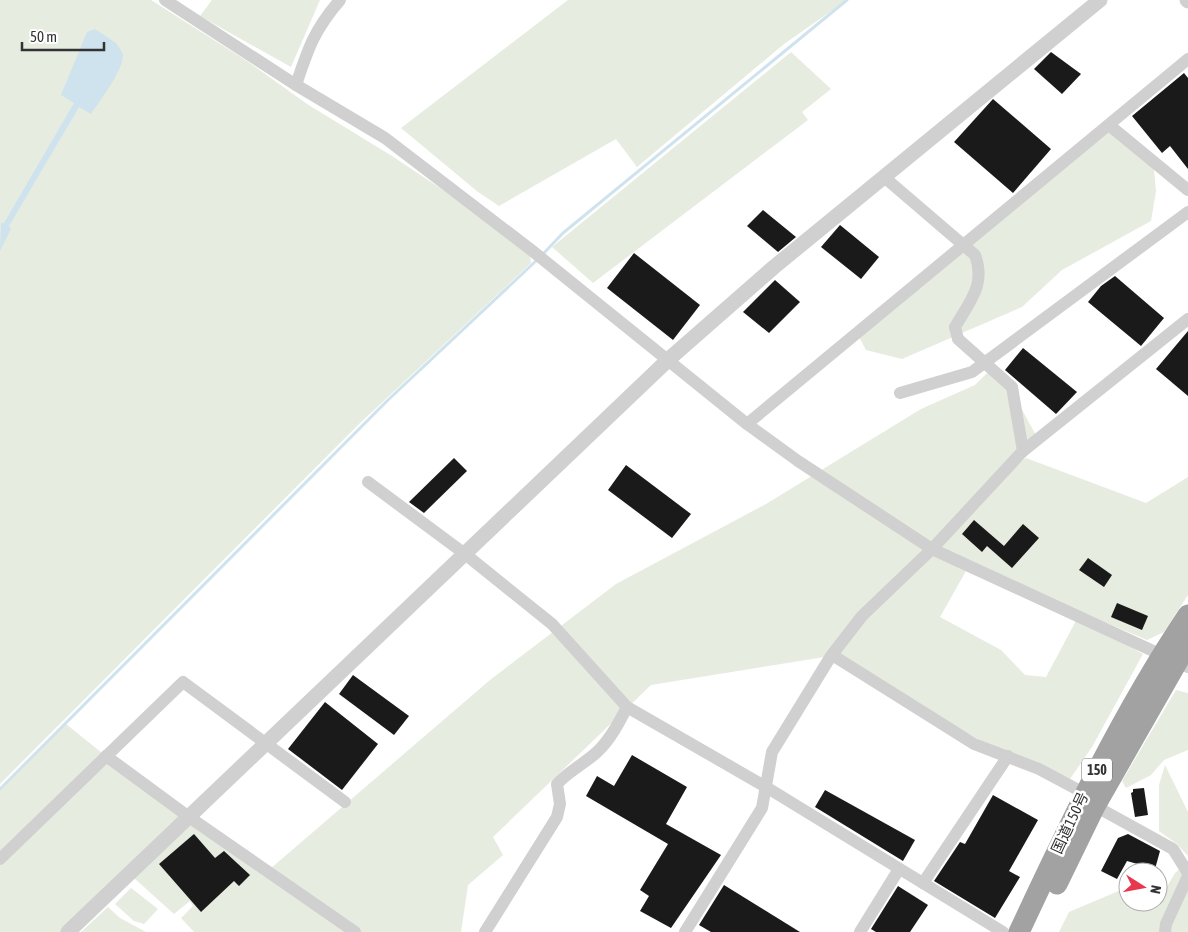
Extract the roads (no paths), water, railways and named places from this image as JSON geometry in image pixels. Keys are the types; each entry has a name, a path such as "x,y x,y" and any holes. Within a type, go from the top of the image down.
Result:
{"highway":[{"name":"国道150号","path":"1175,662 1188,615"},
{"name":"国道150号","path":"1019,932 1090,799 1188,643"},
{"name":"国道150号","path":"1034,932 1090,799"}],"street":[{"path":"164,0 296,85 385,138 669,359 746,424 798,461 932,549 1175,662"},
{"path":"296,85 310,42 324,19 340,0"},
{"path":"68,932 669,359 774,266 1100,0"},
{"path":"746,424 1188,59"},
{"path":"1109,124 1188,190"},
{"path":"884,177 975,255 980,268 979,284 955,327 958,339 1012,387 1023,451"},
{"path":"900,393 972,372 1188,212"},
{"path":"685,932 754,824 762,808 772,752 831,656 862,616 932,549 1023,451 1188,319"},
{"path":"368,482 466,554 552,624 627,706 766,787 1003,932"},
{"path":"831,656 974,744 1039,769 1173,849 1188,874 1166,924 1165,932"},
{"path":"0,859 183,682 346,802"},
{"path":"485,932 557,817 560,804 558,784 567,774 597,752 615,730 627,706"},
{"path":"106,756 189,817 354,932"},
{"path":"923,883 1008,756"},
{"path":"860,932 900,869"}],"water":[{"path":"95,29 116,43 123,54 120,68 91,114 79,107 9,226 11,229 0,251 1,223 4,223 74,103 61,95 87,32"}],"waterway":[{"path":"543,254 563,233 847,0"},
{"path":"0,789 388,400 538,259"}]}
